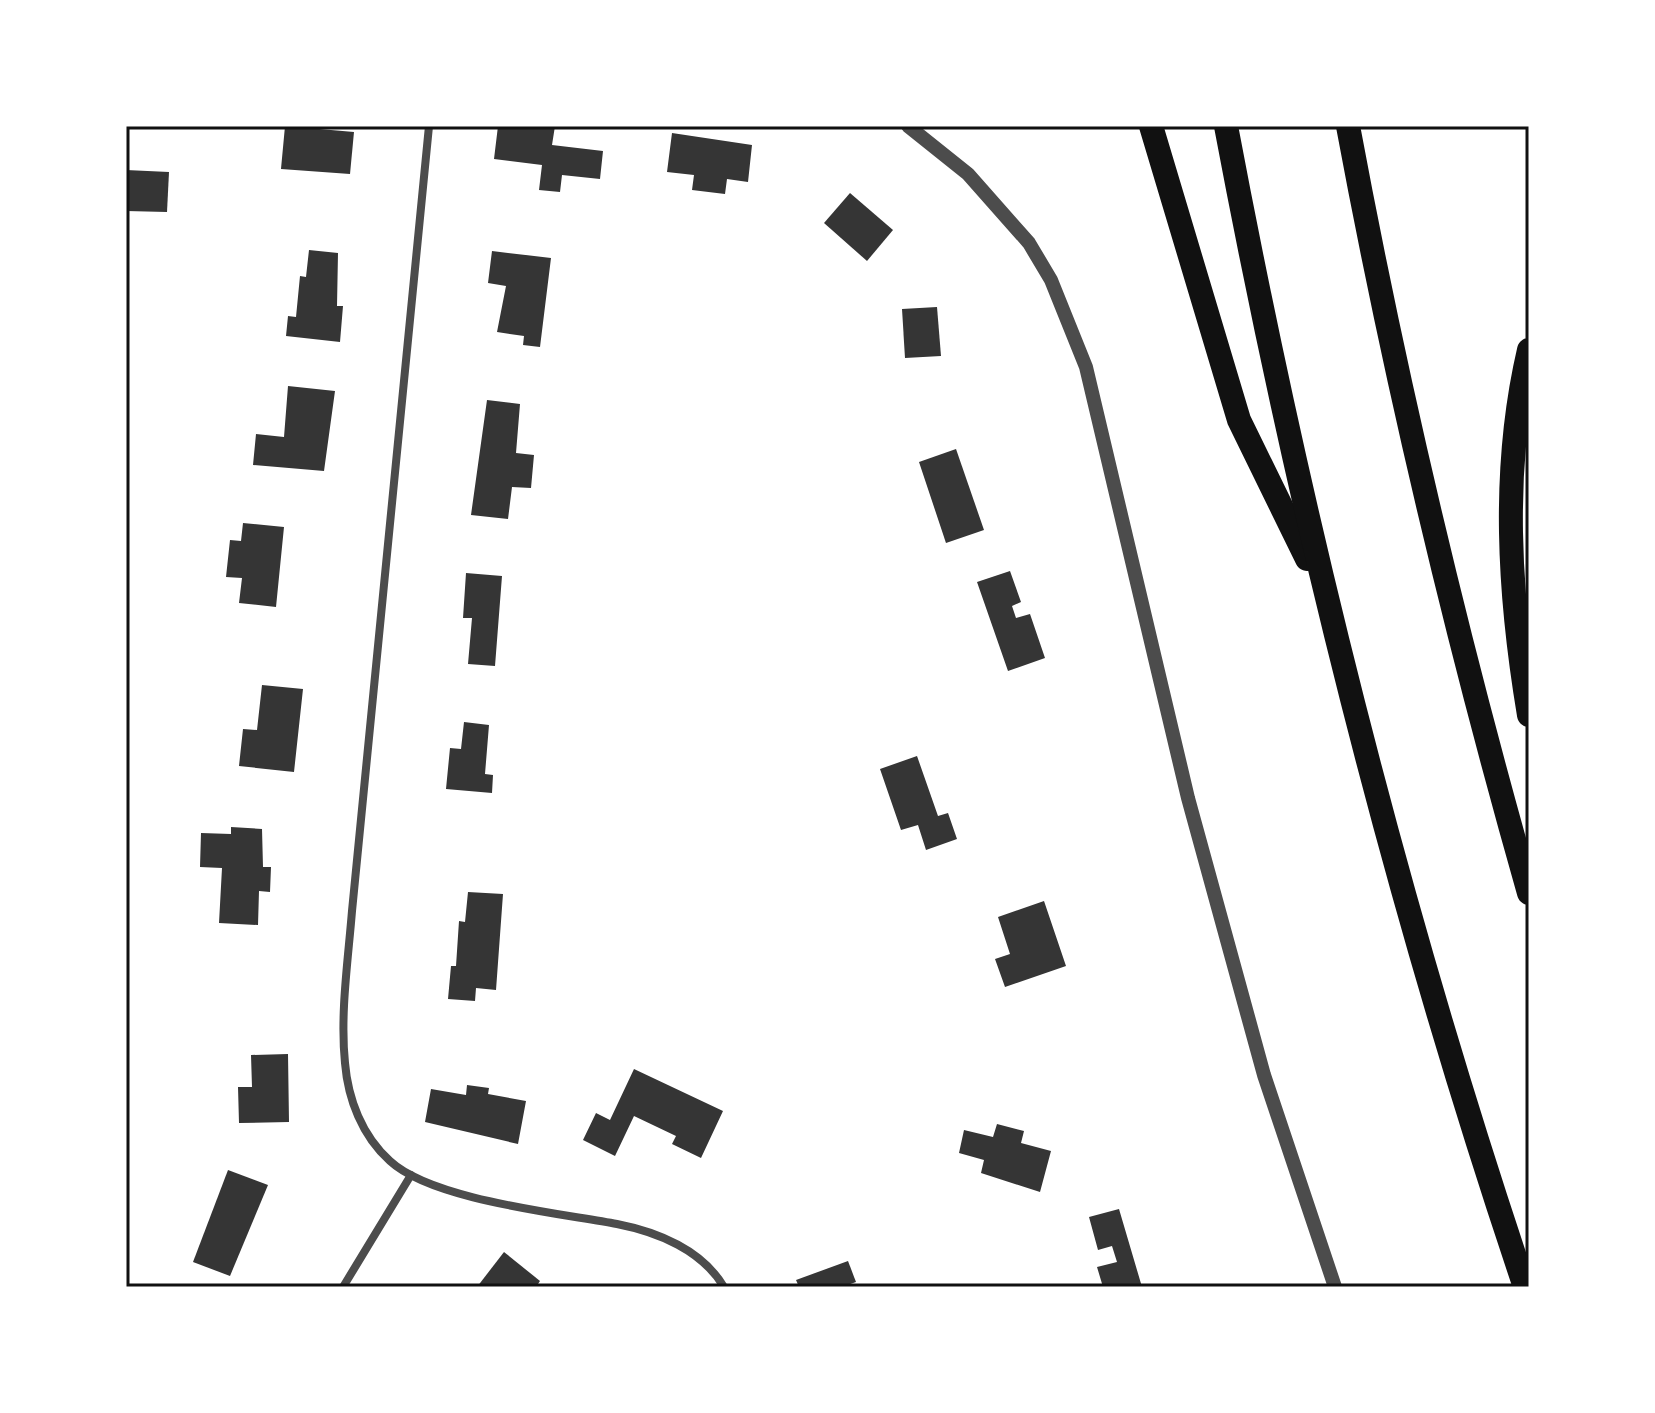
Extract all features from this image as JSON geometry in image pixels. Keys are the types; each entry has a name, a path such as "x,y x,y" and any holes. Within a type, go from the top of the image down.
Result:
{"highway":[{"path":"1151,126 1239,420 1326,599"},
{"path":"1226,126 1280,397 1326,599 1419,949 1525,1287"},
{"path":"1348,126 1399,376 1448,590 1529,893"},
{"path":"1529,350 1515,429 1511,547 1529,715"}],"street":[{"path":"429,126 352,911 344,1041 351,1096 364,1128 388,1160 411,1175 472,1195 654,1235 691,1253 724,1287"},
{"path":"908,126 968,174 1029,243 1051,280 1086,367 1188,798 1264,1075 1335,1287"},
{"path":"343,1287 411,1175"}],"building":[{"path":"285,126 354,132 350,174 281,169"},
{"path":"498,126 555,126 552,145 603,151 600,179 562,175 560,192 539,190 542,165 494,159"},
{"path":"672,133 752,145 748,182 727,179 725,194 692,190 694,175 667,172"},
{"path":"126,170 169,172 167,212 126,211"},
{"path":"850,193 893,230 867,261 824,223"},
{"path":"309,250 338,253 337,306 343,306 340,342 286,336 288,316 296,317 300,276 306,277"},
{"path":"492,251 551,258 540,347 523,345 524,336 497,332 506,286 488,283"},
{"path":"937,307 941,356 905,358 902,309"},
{"path":"288,386 335,391 324,471 253,465 256,434 284,437"},
{"path":"487,400 520,404 516,453 534,455 531,488 512,487 508,519 471,515"},
{"path":"956,449 984,530 946,543 919,462"},
{"path":"243,523 284,527 276,607 239,603 242,578 226,577 230,540 241,541"},
{"path":"1010,571 1021,602 1012,606 1016,618 1030,614 1045,658 1008,671 977,582"},
{"path":"466,573 502,576 495,666 468,664 472,618 463,618"},
{"path":"262,685 303,689 294,772 239,766 243,729 257,730"},
{"path":"464,722 489,725 485,774 493,775 492,793 446,789 450,748 461,749"},
{"path":"917,756 938,816 948,813 957,839 926,850 918,825 901,830 880,769"},
{"path":"231,827 262,829 263,867 271,867 270,892 259,891 258,925 219,923 222,868 200,867 201,833 231,834"},
{"path":"468,892 503,894 496,990 476,988 475,1001 448,999 451,966 456,966 459,921 465,922"},
{"path":"1044,901 1066,966 1005,987 995,959 1010,954 998,917"},
{"path":"288,1054 289,1122 239,1123 238,1087 252,1087 251,1055"},
{"path":"634,1069 723,1111 701,1158 672,1144 676,1136 634,1116 615,1156 583,1140 596,1113 610,1120"},
{"path":"467,1085 489,1088 488,1094 526,1101 518,1144 425,1122 431,1089 466,1095"},
{"path":"997,1124 1024,1131 1021,1143 1051,1151 1040,1192 981,1173 984,1160 959,1153 964,1130 993,1137"},
{"path":"228,1170 268,1185 230,1276 193,1262"},
{"path":"1119,1209 1142,1287 1103,1287 1097,1267 1117,1262 1112,1246 1098,1250 1089,1217"},
{"path":"504,1252 540,1281 536,1287 477,1287"},
{"path":"848,1261 856,1282 842,1287 799,1287 796,1280"}]}
